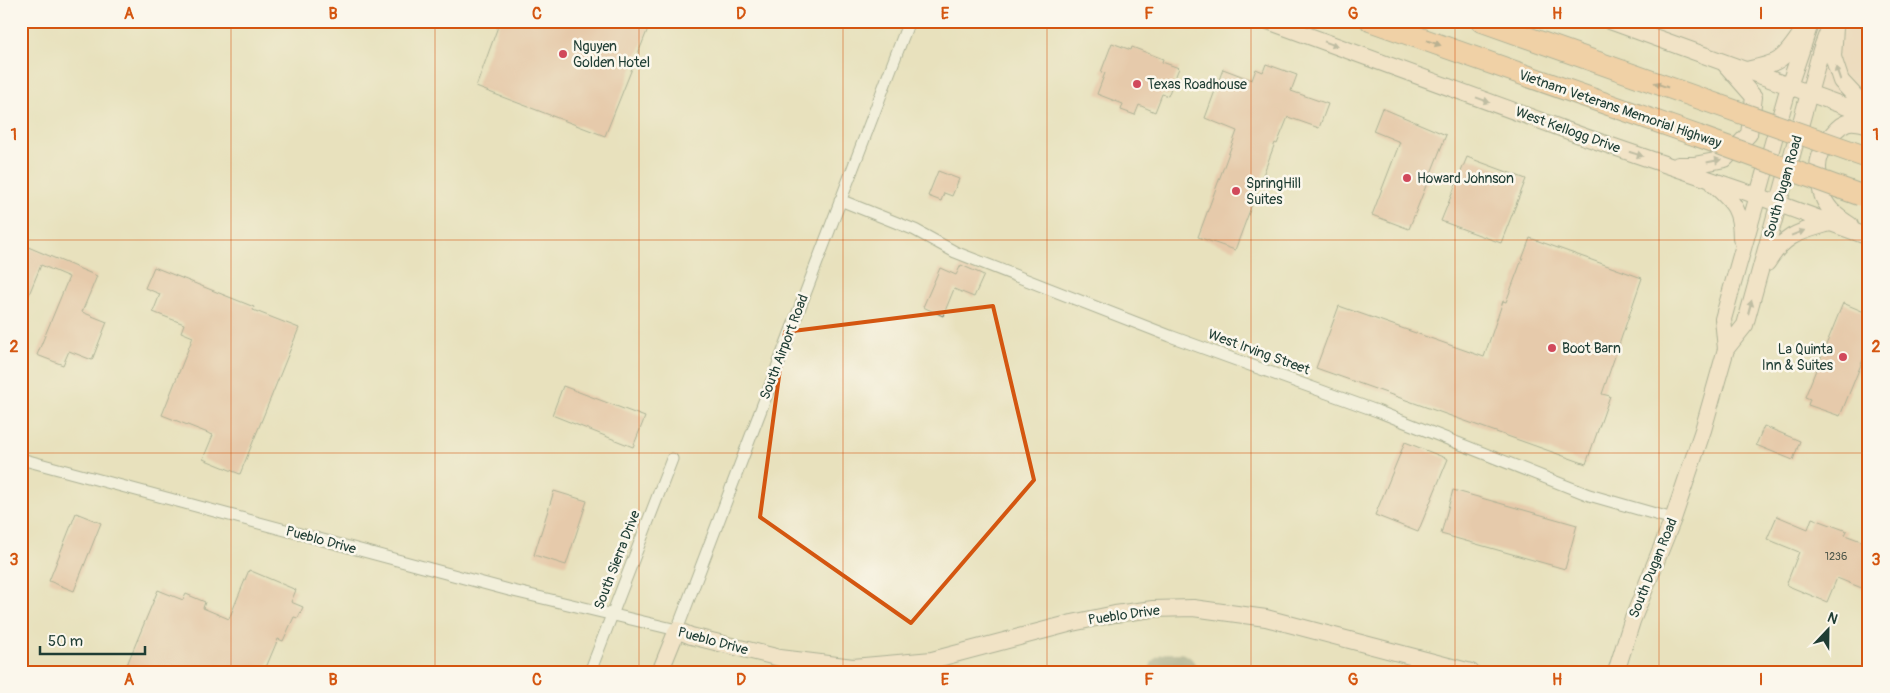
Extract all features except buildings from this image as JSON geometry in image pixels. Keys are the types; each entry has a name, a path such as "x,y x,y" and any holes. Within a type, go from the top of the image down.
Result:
{"highway":[{"name":"Vietnam Veterans Memorial Highway","path":"1371,21 1698,136 1864,197"},
{"path":"1482,21 1869,158"}],"street":[{"name":"South Airport Road","path":"660,672 909,21"},
{"name":"West Kellogg Drive","path":"1268,21 1585,137 1866,236"},
{"path":"1610,21 1869,115"},
{"path":"1745,70 1779,61 1789,52 1811,21"},
{"name":"South Dugan Road","path":"1616,672 1632,621 1673,519 1704,430 1726,349 1723,319 1789,86 1811,21"},
{"path":"1834,21 1833,57 1841,81 1869,111"},
{"name":"South Dugan Road","path":"1726,349 1745,325 1780,205 1821,50 1834,21"},
{"path":"1666,164 1694,165 1725,159 1749,134 1754,97 1723,62"},
{"path":"1866,236 1834,214 1824,198 1817,166 1824,145 1837,128 1847,122 1869,125"},
{"path":"1708,179 1732,202 1738,213 1741,222 1742,256"},
{"name":"West Irving Street","path":"840,200 915,230 955,252 1170,336 1377,411 1589,494 1673,519"},
{"path":"1756,282 1777,247 1789,237 1830,223"},
{"name":"South Sierra Drive","path":"590,672 672,459"},
{"name":"Pueblo Drive","path":"21,460 500,588 677,630 691,636 780,658 853,667 932,660 1072,623 1115,614 1153,609 1193,608 1266,618 1471,672"}],"highlighted area":[{"path":"993,306 1034,480 911,623 760,517 785,332"}],"shaded area":[{"path":"1613,21 1869,21 1869,114"}],"taxiway":[{"path":"1168,672 1178,672"}],"place":[{"name":"Nguyen Golden Hotel","path":"563,54"},
{"name":"Texas Roadhouse","path":"1137,84"},
{"name":"Howard Johnson","path":"1407,178"},
{"name":"SpringHill Suites","path":"1236,191"},
{"name":"Boot Barn","path":"1552,348"},
{"name":"La Quinta Inn & Suites","path":"1843,357"}]}
